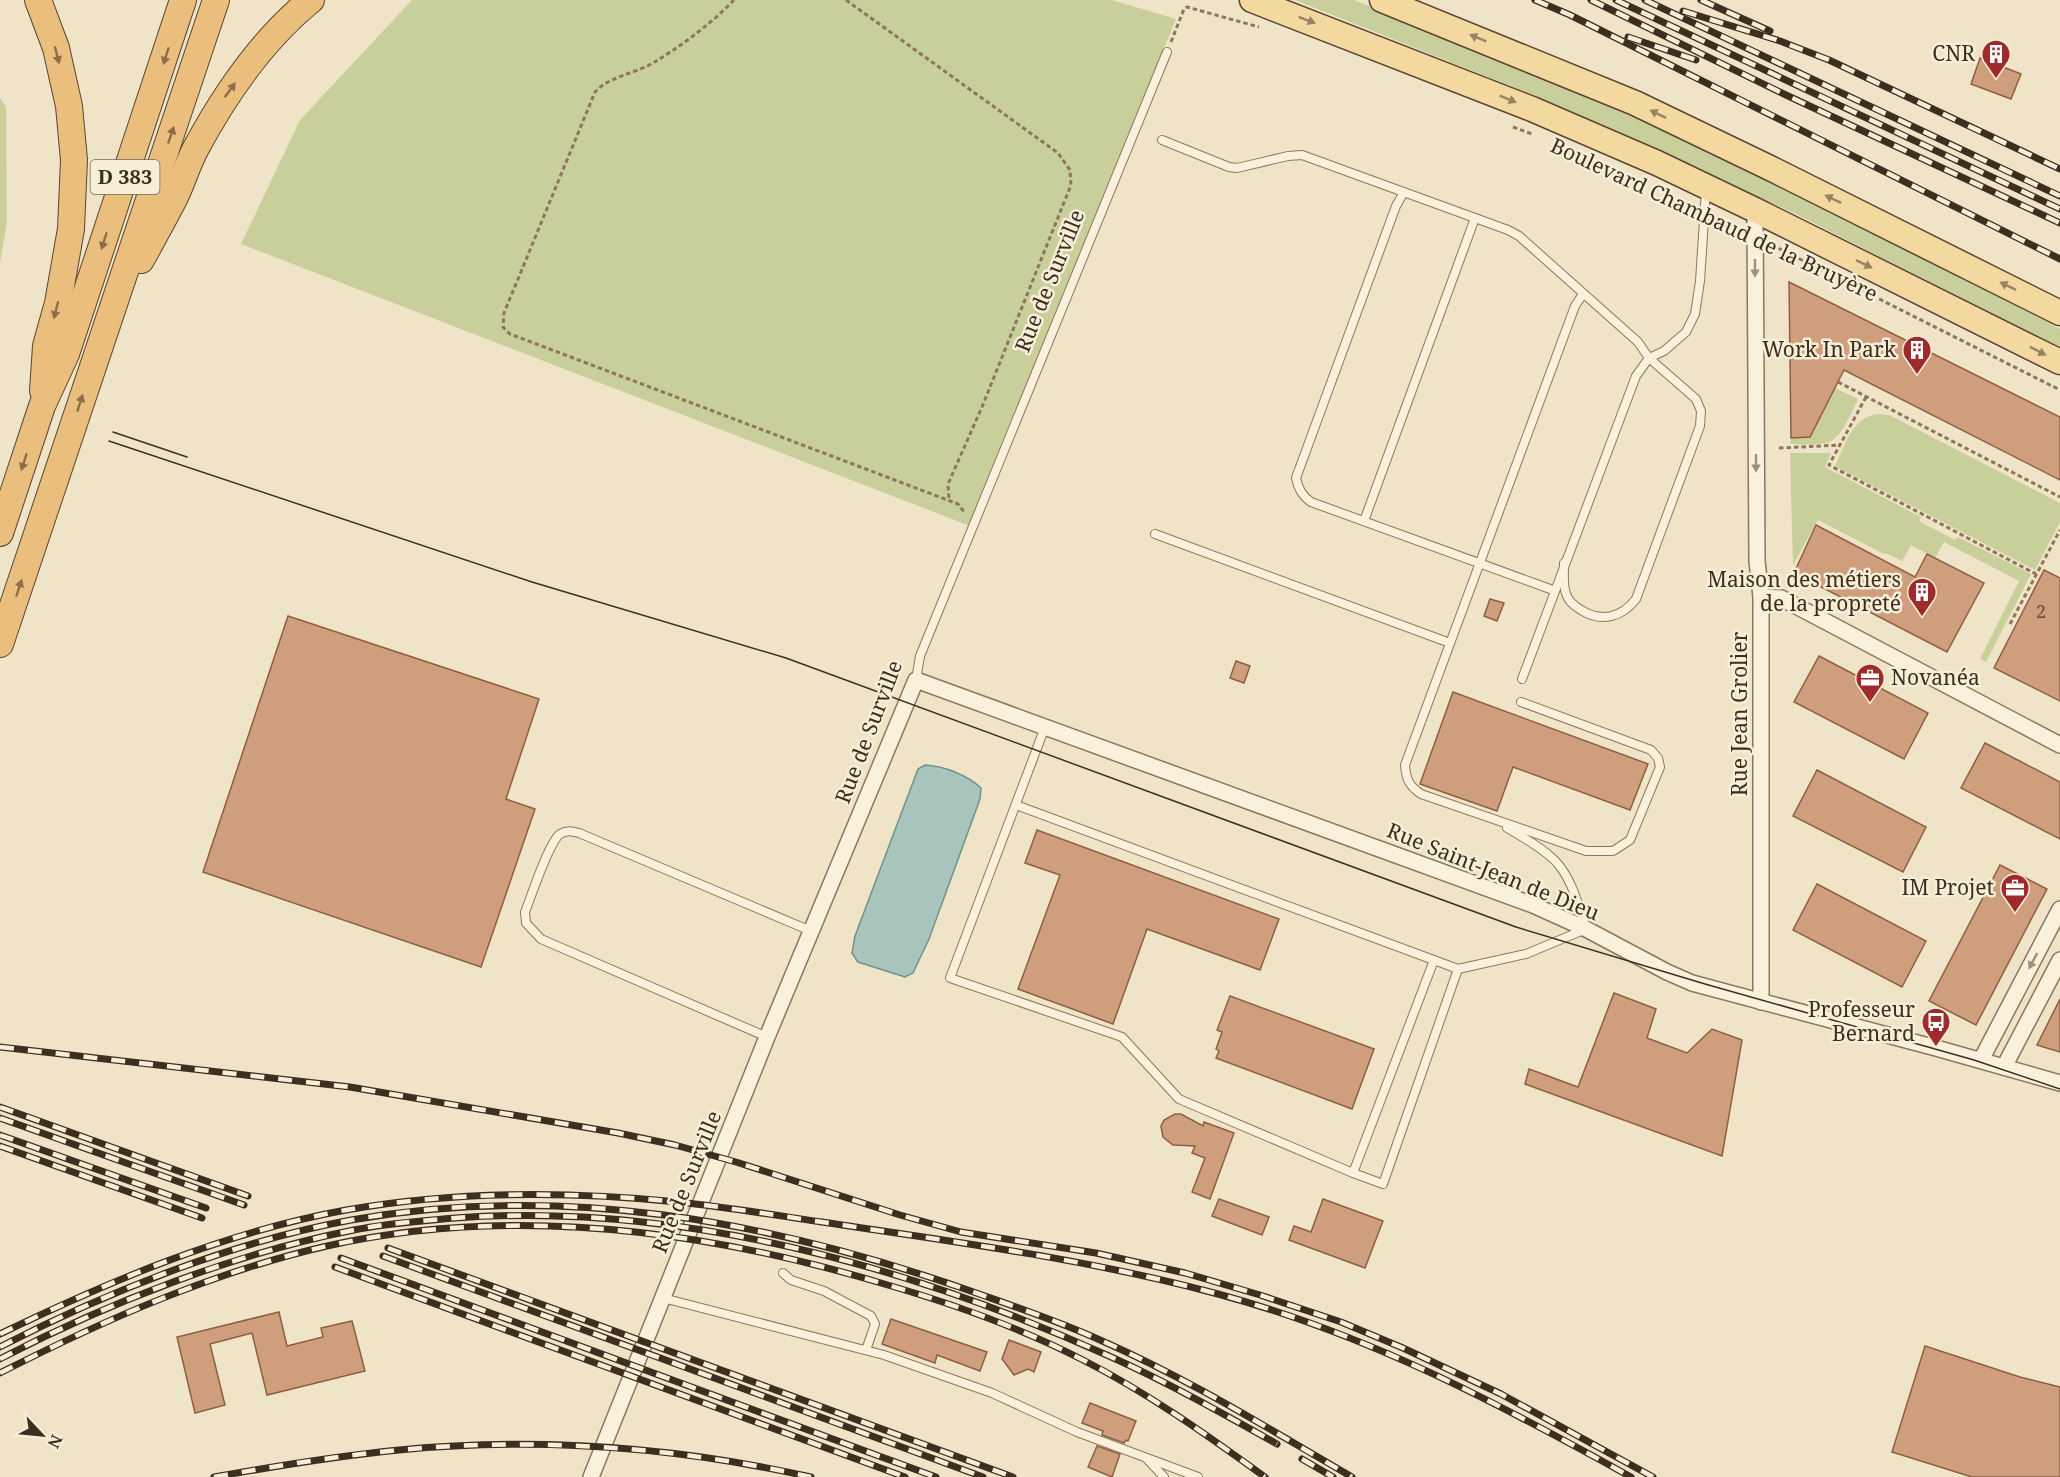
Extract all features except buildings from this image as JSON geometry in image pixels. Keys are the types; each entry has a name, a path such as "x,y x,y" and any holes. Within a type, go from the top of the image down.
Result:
{"highway":[{"path":"38,0 58,60 69,106 74,160 71,229 58,303 46,346 42,406"},
{"name":"D 383","path":"0,533 42,406 66,354 183,0"},
{"name":"D 383","path":"0,644 216,0"},
{"path":"105,330 174,198 195,150 226,96 255,57 311,0"}],"main road":[{"name":"Boulevard Chambaud de la Bruyère","path":"1252,0 1532,109 1755,210 2060,362"},
{"path":"1382,0 1635,103 2060,313"}],"street":[{"name":"Rue Jean Grolier","path":"1755,210 1757,561 1761,597 1761,1002"},
{"path":"1761,597 1780,598 2060,745"},
{"name":"Rue Saint-Jean de Dieu","path":"916,680 1533,905 1692,983 2060,1083"},
{"name":"Rue de Surville","path":"591,1477 767,1037 916,680"},
{"path":"1980,1060 2060,909"},
{"path":"2004,1067 2060,960"}],"lane":[{"name":"Rue de Surville","path":"916,680 920,656 1167,52"},
{"path":"1162,140 1229,167 1237,168 1302,155 1519,236 1638,342 1649,358 1696,399 1701,418 1691,454 1636,599 1628,609 1614,616 1599,617 1584,612 1570,602 1564,587 1564,563"},
{"path":"1522,679 1553,590 1636,376 1649,358 1664,351 1686,332 1695,314 1700,281 1706,187"},
{"path":"1404,192 1396,206 1296,478 1297,487 1311,502 1553,590"},
{"path":"1364,521 1475,218"},
{"path":"1521,702 1651,750 1658,758 1660,767 1630,840 1614,851 1586,851 1421,794 1412,788 1406,778 1404,765 1575,306 1583,294"},
{"path":"1155,534 1450,643"},
{"path":"1045,727 950,978 1122,1037 1179,1099 1383,1184 1458,969"},
{"path":"1016,805 1458,969 1526,954 1586,929 1574,893 1558,863 1525,838 1487,818"},
{"path":"767,1037 541,939 526,923 525,912 552,846 559,835 569,831 579,833 811,931"},
{"path":"1353,1173 1434,960"},
{"path":"783,1273 791,1280 824,1291 869,1313 875,1324 866,1350"},
{"path":"663,1298 884,1355 992,1393 1077,1432 1198,1477"},
{"path":"1147,1459 1164,1477"}],"path":[{"path":"734,0 688,39 651,64 602,84 595,92 504,313 503,327 510,334 949,500 958,504 974,524"},
{"path":"846,0 1058,153 1070,170 1071,185 982,407 948,484 949,500"},
{"path":"1167,52 1184,9 1190,8 1269,31"},
{"name":"Boulevard Chambaud de la Bruyère","path":"1510,125 1542,138"},
{"name":"Boulevard Chambaud de la Bruyère","path":"1704,212 2060,390"},
{"path":"1838,382 2060,497"},
{"path":"1866,397 1829,465 2036,574"},
{"path":"1779,448 1840,445"},
{"path":"2010,624 2060,530"}],"green space":[{"path":"412,0 1112,0 1176,19 970,526 241,244 300,120"},
{"path":"1295,0 1354,0 1654,124 1929,260 2060,329 2060,349 1794,213 1523,91"},
{"path":"0,98 6,107 7,222 0,263"},
{"path":"1835,388 1858,399 1838,435 1825,443 1790,444 1791,438 1810,437"},
{"path":"1878,414 1889,415 2060,503 2060,522 2035,570 1835,466 1850,433 1862,420"},
{"path":"1790,453 1831,453 1825,467 1921,517 1919,521 1955,540 1958,537 2031,574 1986,662 1980,659 2019,581 1944,542 1935,558 1911,545 1902,561 1818,520 1793,565"}],"water":[{"path":"925,765 947,769 969,779 981,788 980,799 929,939 913,973 905,977 858,962 852,953 855,936 918,769"}],"tram line":[{"path":"113,432 187,457"},
{"path":"109,441 532,582 786,658 1516,927 1705,984 1974,1060 2060,1089"}],"railway":[{"path":"1535,0 1570,15 2060,259"},
{"path":"1591,0 1786,95 2060,223"},
{"path":"1616,0 2060,209"},
{"path":"1645,0 2060,196"},
{"path":"1701,0 1770,31"},
{"path":"1683,11 1780,41 1829,60 2060,169"},
{"path":"1628,37 1696,60"},
{"path":"0,1047 350,1087 618,1133 675,1145 736,1162 900,1215 961,1232 1096,1253 1185,1273 1341,1322 1403,1348 1501,1394 1653,1477"},
{"path":"0,1107 248,1196"},
{"path":"0,1118 244,1205"},
{"path":"0,1135 206,1208"},
{"path":"0,1146 202,1218"},
{"path":"0,1334 83,1295 169,1260 256,1231 301,1219 387,1204 470,1196 553,1195 637,1198 750,1211 1021,1252 1120,1271 1218,1294 1326,1329 1430,1372 1530,1422 1631,1477"},
{"path":"0,1347 82,1307 171,1271 216,1255 307,1229 351,1220 430,1210 508,1205 585,1207 662,1215 739,1227 815,1244 965,1289 1050,1319 1132,1355 1228,1405 1352,1477"},
{"path":"0,1359 84,1318 173,1282 218,1266 309,1240 404,1222 455,1218 539,1216 623,1220 707,1231 790,1247 872,1268 953,1294 1032,1323 1131,1366 1277,1444"},
{"path":"0,1373 79,1334 160,1299 242,1269 327,1246 396,1234 466,1227 536,1226 606,1229 676,1237 745,1249 814,1265 959,1307 1059,1348 1131,1386 1177,1415 1265,1477"},
{"path":"388,1248 1013,1477"},
{"path":"383,1256 983,1477"},
{"path":"341,1258 936,1477"},
{"path":"335,1267 905,1477"},
{"path":"214,1477 376,1452 451,1446 502,1445 606,1447 658,1452 709,1458 811,1477"},
{"path":"1302,1459 1333,1477"}],"place":[{"name":"CNR","path":"1996,80"},
{"name":"Work In Park","path":"1917,376"},
{"name":"Maison des métiers de la propreté","path":"1922,618"},
{"name":"Novanéa","path":"1870,704"},
{"name":"IM Projet","path":"2015,914"},
{"name":"Professeur Bernard","path":"1936,1048"}]}
